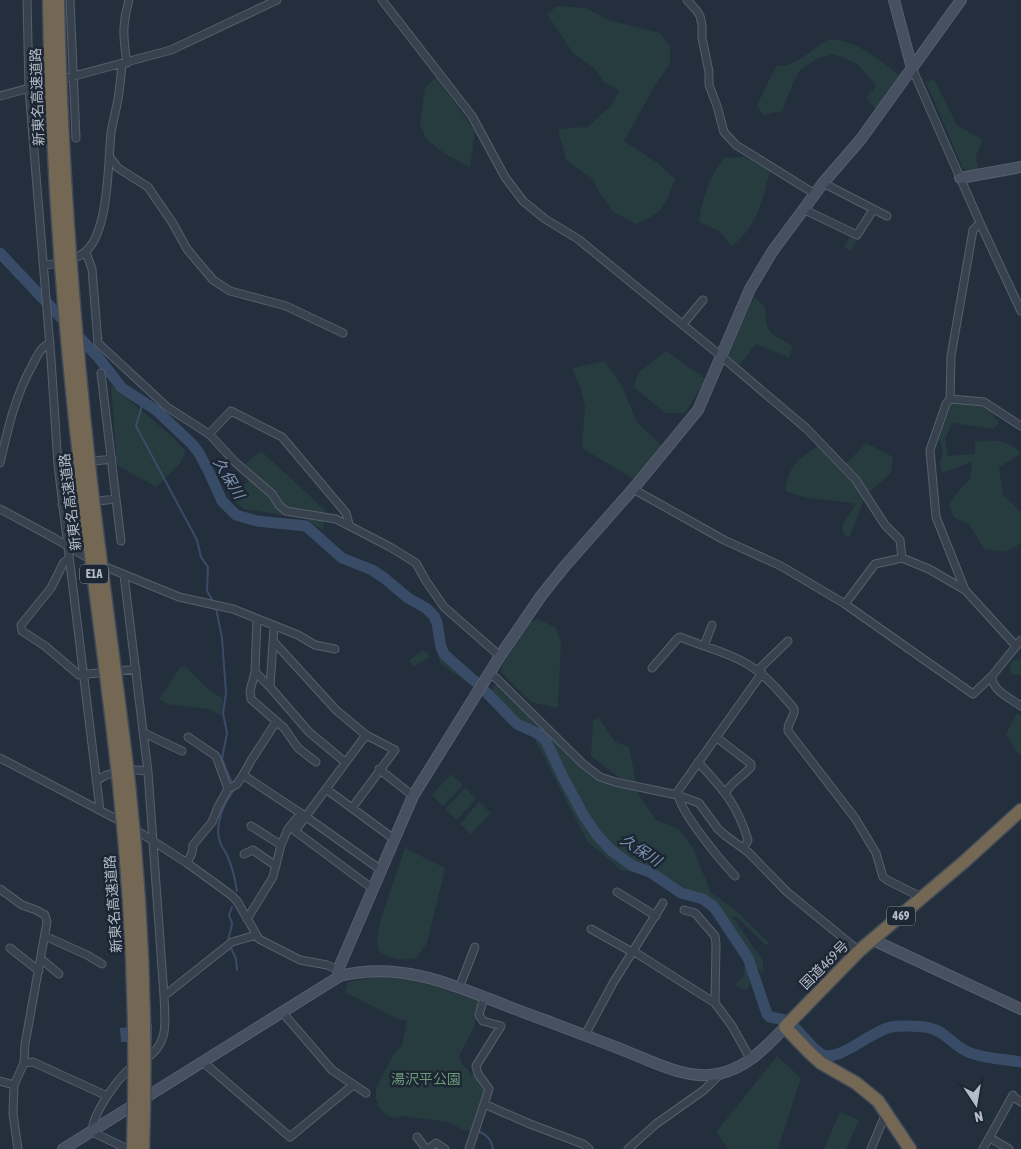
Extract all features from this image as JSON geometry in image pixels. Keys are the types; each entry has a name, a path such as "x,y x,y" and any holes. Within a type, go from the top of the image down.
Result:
{"highway":[{"name":"新東名高速道路","path":"49,0 53,137 70,366 81,476 119,787 127,879 132,956 134,1048 133,1149"},
{"name":"新東名高速道路","path":"58,0 70,237 80,366 90,474 129,786 137,878 144,1048 143,1149"},
{"name":"国道469号","path":"785,1027 858,951 965,861 1021,810"},
{"path":"785,1027 821,1063 869,1093 878,1101 910,1149"}],"street":[{"path":"26,0 29,89 58,465 100,810"},
{"path":"70,0 76,138"},
{"path":"43,265 64,262 86,252 92,244 100,225 106,193 109,156 125,64 123,21 129,0"},
{"path":"0,96 125,64 171,50 276,0"},
{"path":"382,0 472,116 505,177 523,201 545,219 578,239 722,356 807,429 856,480 885,526 900,540 902,558"},
{"path":"687,0 700,16 702,38 709,72 709,86 724,132 736,144 814,194"},
{"path":"894,0 912,68 1021,311"},
{"path":"64,1149 282,1012 339,973 394,839 414,796 500,656 546,589 698,410 750,289 772,252 814,194 861,139 961,0"},
{"path":"109,156 118,168 148,186 187,248 213,280 230,291 286,306 343,333"},
{"path":"960,178 1021,167"},
{"path":"823,183 887,216"},
{"path":"804,210 858,235 873,210"},
{"path":"965,590 936,517 930,450 946,404 950,399 952,356 973,230 980,223"},
{"path":"86,252 92,269 98,343 167,407 208,434 236,464 272,494 279,505 286,511 336,519 416,563 444,607 500,656"},
{"path":"683,324 703,300"},
{"path":"0,463 14,406 20,390 40,351 45,345 50,344"},
{"path":"101,373 121,541"},
{"path":"950,399 984,402 1021,426"},
{"path":"208,434 231,411 276,432 293,448 308,469 346,512 348,524"},
{"path":"58,465 112,459"},
{"path":"633,488 724,540 781,566 845,604 973,694 992,676 1018,642 965,590 930,569 902,558 875,564 845,604"},
{"path":"62,505 116,499"},
{"path":"0,509 95,562 124,575 179,597 222,606 298,635 315,645 335,649"},
{"path":"69,559 64,562 51,588 21,625 22,631 45,646 79,675 136,669"},
{"path":"92,1132 92,1126 108,1096 124,1072 147,1058 158,1048 164,1035 164,996 154,840 144,732 124,575"},
{"path":"257,619 255,672 250,691 251,699 284,728 298,748 316,762"},
{"path":"704,646 712,625"},
{"path":"270,687 274,626"},
{"path":"652,668 680,637 737,657 760,672 794,709 794,715 788,724 788,731 855,818 876,853 883,876 887,880 922,898"},
{"path":"274,642 336,710 366,735 395,750 352,808"},
{"path":"677,795 760,672 788,642"},
{"path":"255,672 309,732 346,762"},
{"path":"490,674 582,763 600,777 677,795 699,803 718,830 744,848 787,892 858,951"},
{"path":"992,676 992,681 997,689 1021,706"},
{"path":"187,863 192,853 193,845 212,822 228,789 237,784 243,776 276,722"},
{"path":"144,732 182,751"},
{"path":"247,919 274,877 281,845 288,829 326,789 366,735"},
{"path":"188,737 216,756 228,789"},
{"path":"716,737 750,764 751,767 742,777 736,778 726,792"},
{"path":"0,758 154,840 231,895 237,901 259,939 300,960 328,965 339,973 396,971 424,976 679,1071 704,1076 720,1074 750,1060 762,1052 785,1027"},
{"path":"698,762 726,792 732,802 748,840 744,848"},
{"path":"96,781 105,775 115,772 138,770 148,772"},
{"path":"379,770 414,796"},
{"path":"243,776 303,815 381,870"},
{"path":"326,789 394,839"},
{"path":"677,795 692,821 720,860 735,876"},
{"path":"303,815 295,831 373,889"},
{"path":"250,826 281,845"},
{"path":"244,854 252,850 276,866"},
{"path":"0,889 22,905 45,915 47,922 25,1044 24,1062 14,1085 13,1114 18,1149"},
{"path":"617,892 656,916"},
{"path":"585,1036 613,983 664,903"},
{"path":"684,910 696,913 715,936 715,1003"},
{"path":"591,929 633,952 715,1003 732,1026 750,1060"},
{"path":"164,996 232,942 256,935"},
{"path":"45,936 87,954 102,964"},
{"path":"873,940 1021,1009"},
{"path":"459,988 475,947"},
{"path":"10,948 39,971"},
{"path":"41,959 59,974"},
{"path":"469,1149 489,1089 478,1074 476,1066 501,1026 483,1021 479,1015 484,997"},
{"path":"282,1012 332,1070 366,1093"},
{"path":"24,1062 33,1062 44,1066 108,1096"},
{"path":"203,1062 290,1137 354,1085"},
{"path":"628,1149 656,1124 704,1090 720,1074"},
{"path":"0,1081 14,1085"},
{"path":"983,1149 1014,1096 1021,1102"},
{"path":"484,1104 583,1144 589,1149"},
{"path":"871,1149 886,1112"},
{"path":"92,1132 128,1149"},
{"path":"417,1137 427,1149 436,1143 445,1149"},
{"path":"990,1138 1009,1149"}],"green space":[{"path":"557,6 586,8 608,20 660,33 670,46 670,64 657,82 624,141 659,164 675,179 666,202 658,212 637,224 613,212 599,192 593,179 566,160 558,129 587,127 612,105 619,90 604,82 594,68 573,53 547,14"},
{"path":"829,39 859,47 901,76 877,111 866,98 876,86 858,64 834,54 816,59 800,70 782,111 763,115 757,105 776,66 783,66 797,61"},
{"path":"436,77 475,131 470,168 444,153 426,139 420,124 425,88"},
{"path":"934,79 957,125 983,140 976,156 978,171 963,169 926,82"},
{"path":"744,157 770,171 754,221 732,246 718,230 699,222 707,188 719,165 724,158"},
{"path":"850,237 857,240 851,251 844,247"},
{"path":"754,297 765,306 770,332 793,346 789,358 756,344 739,366 727,356"},
{"path":"666,351 706,379 685,413 665,413 634,387 638,373"},
{"path":"605,361 622,386 636,421 661,445 635,480 582,448 585,406 581,389 572,368"},
{"path":"111,385 174,438 186,452 180,463 156,487 117,465"},
{"path":"953,401 985,405 999,423 993,429 952,423 945,439 948,456 975,454 975,442 988,441 1006,443 1017,449 1021,454 999,467 1003,495 1021,512 1021,543 1005,552 984,549 969,524 954,518 949,505 970,479 972,462 942,473 940,463 943,453 939,440 947,410"},
{"path":"866,443 893,457 891,473 866,495 850,536 844,535 842,526 856,504 793,494 785,491 787,482 796,464 819,445 834,457 847,463"},
{"path":"261,451 325,510 323,530 306,519 244,509 230,498 248,482 245,464"},
{"path":"537,619 555,627 561,642 558,708 531,702 501,672 502,666 524,625"},
{"path":"423,650 428,653 429,657 415,666 408,661"},
{"path":"439,651 479,683 476,689 440,663"},
{"path":"1021,659 1021,675 1011,674 1010,666 1013,660"},
{"path":"181,666 187,668 207,688 223,699 221,715 208,709 167,704 159,699"},
{"path":"495,685 501,687 580,766 599,778 635,789 656,820 680,830 693,848 711,893 732,907 769,943 766,945 737,917 733,917 763,960 763,973 754,965 748,989 745,990 734,985 743,977 747,953 719,909 704,902 681,897 654,876 621,870 587,841 533,736 515,726 488,697"},
{"path":"1017,713 1021,716 1021,753 1018,754 1006,734"},
{"path":"598,717 615,742 629,747 636,782 623,780 591,756 593,721"},
{"path":"451,774 463,785 443,806 432,795"},
{"path":"465,788 476,799 457,820 445,809"},
{"path":"479,802 491,813 471,834 460,824"},
{"path":"405,848 445,868 427,943 416,958 401,959 392,958 379,951 377,939 381,918"},
{"name":"湯沢平公園","path":"374,977 415,981 479,1002 474,1027 459,1056 463,1065 486,1089 474,1128 469,1131 448,1122 403,1116 395,1118 388,1116 380,1109 376,1100 376,1088 394,1054 402,1046 407,1021 390,1015 345,993 348,982"},
{"path":"777,1056 801,1078 779,1146 777,1149 728,1149 716,1132"},
{"path":"840,1112 859,1120 846,1149 824,1149"}],"water":[{"path":"131,1024 152,1024 152,1042 121,1042 120,1028 130,1027"}],"waterway":[{"name":"久保川","path":"0,253 98,357 122,388 156,410 192,444 208,470 222,501 236,515 257,521 306,526 342,558 372,570 383,577 434,616 444,654 479,685"},
{"path":"143,402 136,426 197,540 201,557 208,567 207,591 213,601"},
{"path":"216,608 222,638 226,693 223,713 227,733 222,759 231,781"},
{"name":"久保川","path":"486,692 517,724 539,734 546,741 584,816 597,835 612,851 633,866 650,872 681,893 703,899 714,907 748,958 767,1014 770,1017 785,1020"},
{"path":"234,790 221,814 218,835 230,862 237,891"},
{"path":"228,940 232,923 229,915 232,907"},
{"path":"231,948 236,959 237,970"},
{"name":"久保川","path":"794,1027 817,1051 828,1056 846,1051 883,1029 895,1026 908,1026 932,1028 962,1049 974,1054 1021,1062"},
{"path":"478,1131 488,1138 493,1149"}]}
